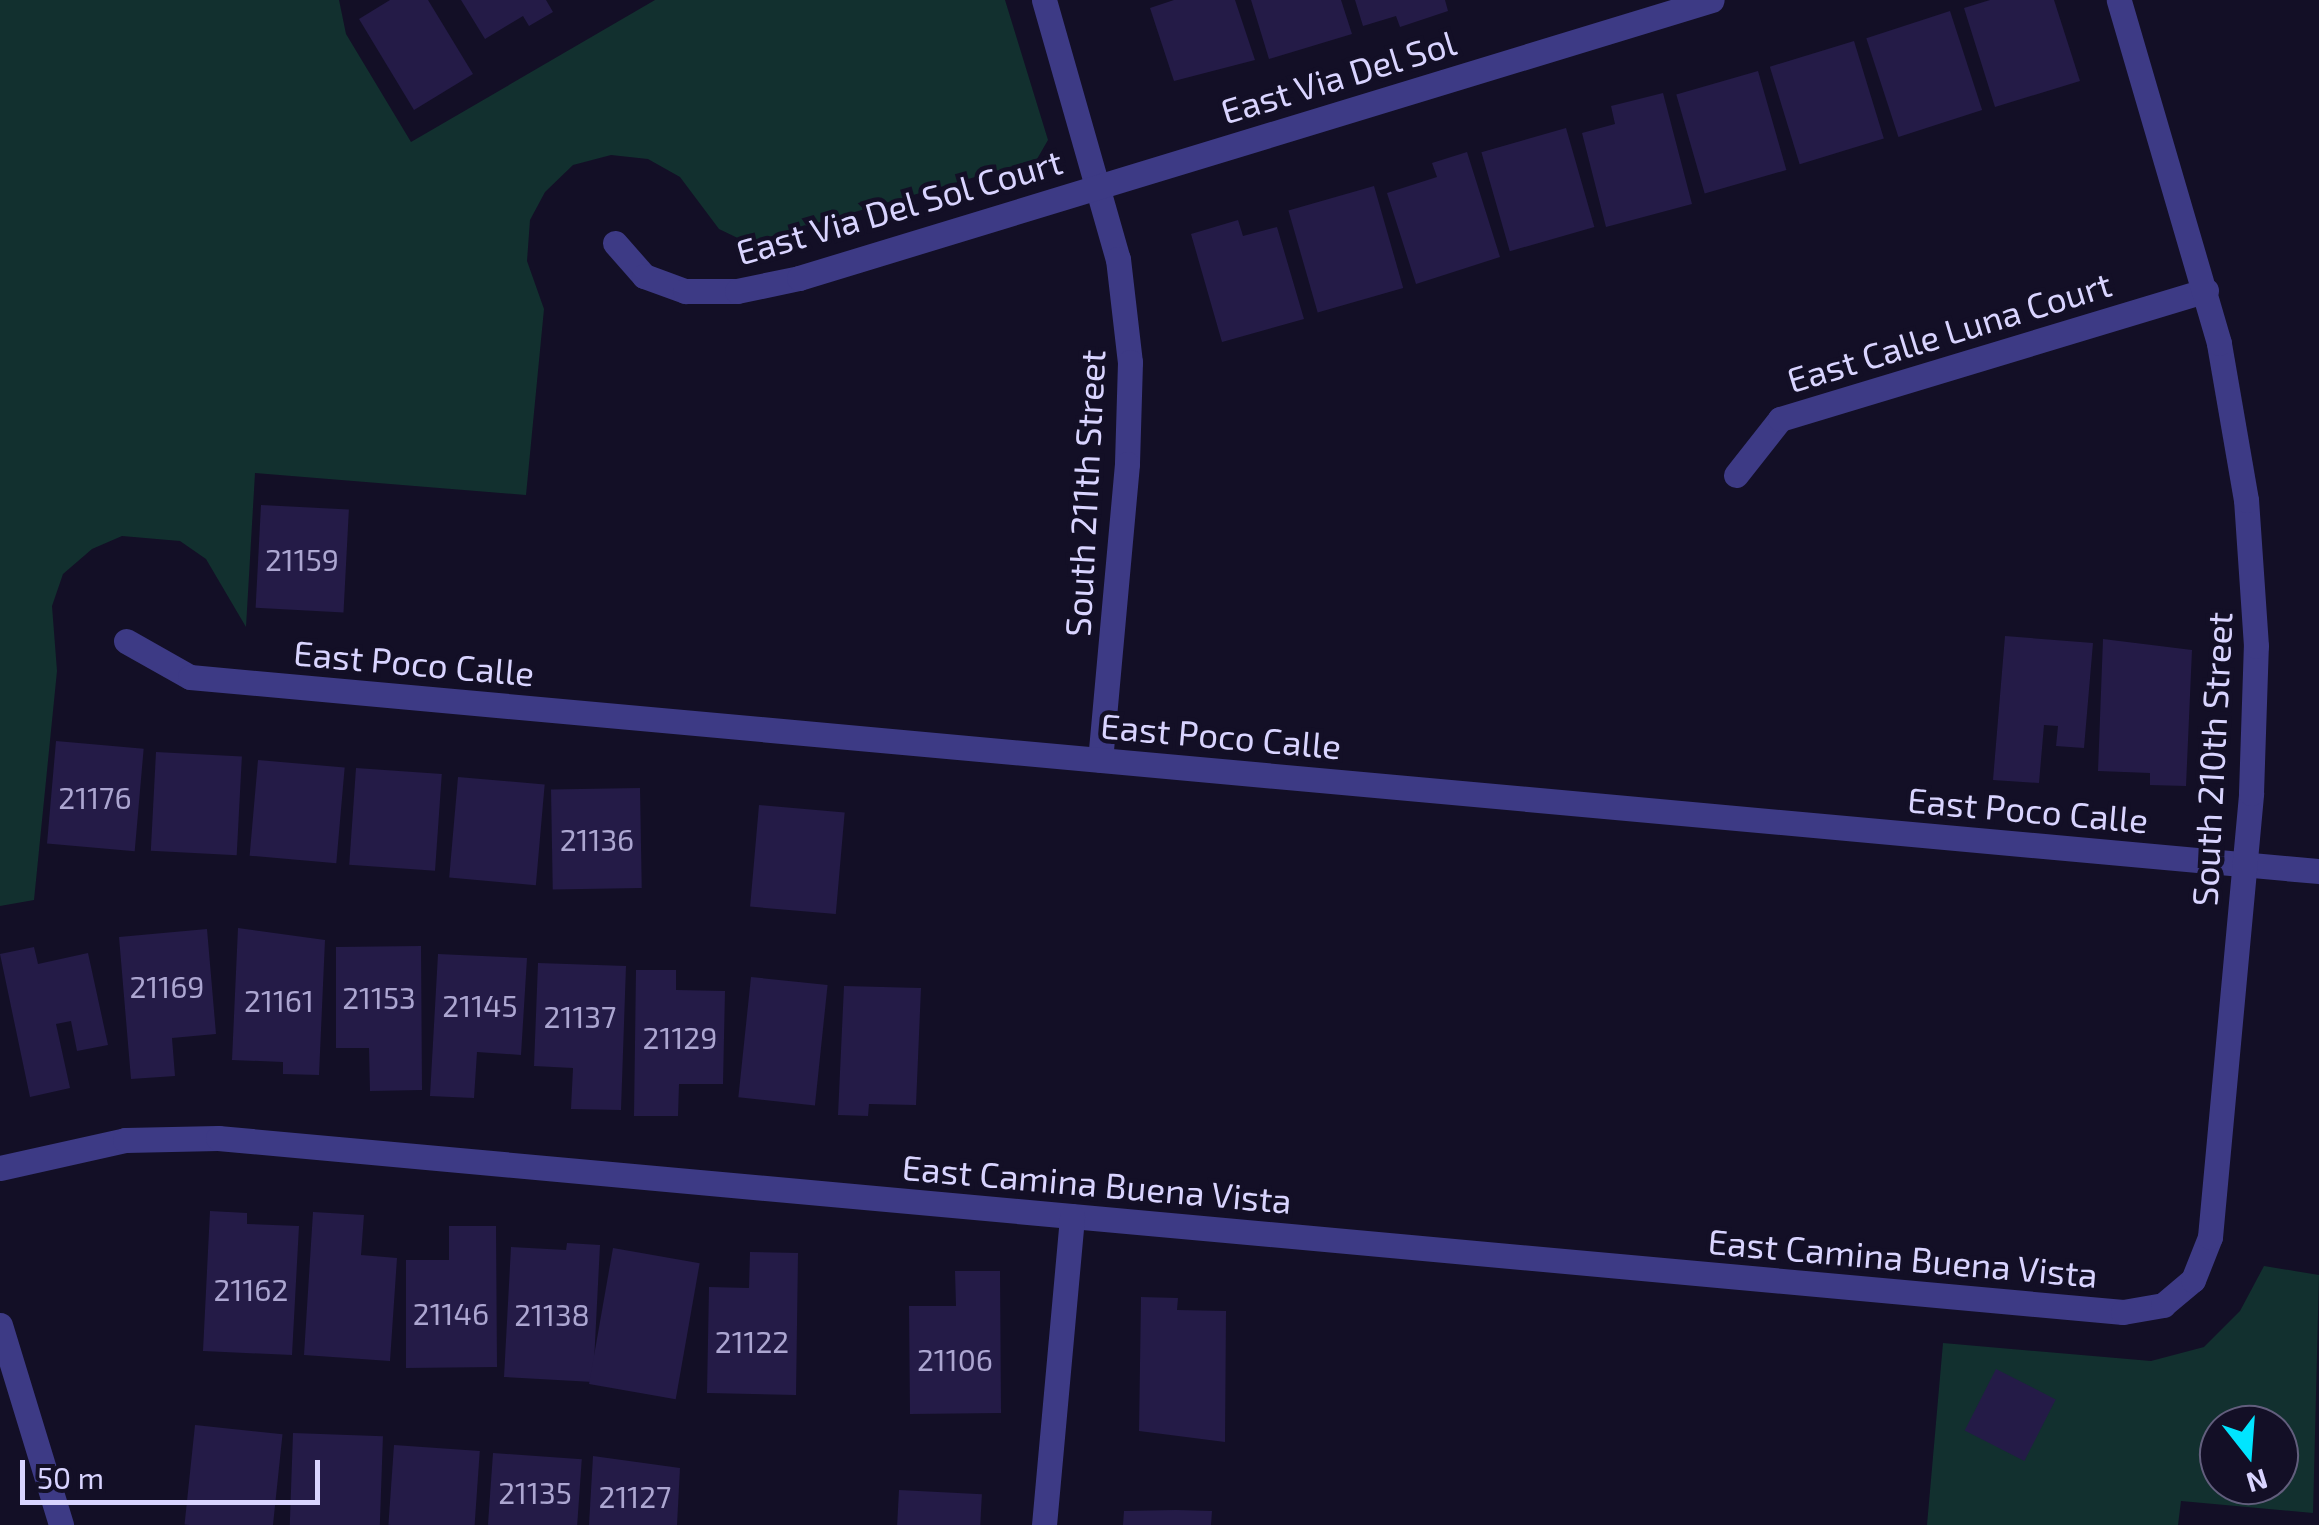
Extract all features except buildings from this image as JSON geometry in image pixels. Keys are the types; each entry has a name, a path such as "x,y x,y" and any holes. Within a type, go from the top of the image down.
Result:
{"street":[{"name":"South 211th Street","path":"1044,0 1100,185 1126,315 1130,401 1100,760"},
{"name":"East Via Del Sol","path":"1100,185 1712,0"},
{"name":"South 210th Street","path":"2119,0 2206,290 2234,414 2252,567 2255,726 2210,1238 2204,1261 2184,1290"},
{"name":"East Via Del Sol Court","path":"615,243 644,276 685,291 736,291 799,278 1100,185"},
{"name":"East Calle Luna Court","path":"1736,475 1780,419 2206,290"},
{"name":"East Poco Calle","path":"126,640 190,676 2319,870"},
{"name":"East Camina Buena Vista","path":"0,1168 125,1140 218,1138 2123,1312 2163,1305 2184,1290"},
{"path":"1044,1525 1072,1216"},
{"path":"0,1325 62,1525"}],"green space":[{"path":"0,0 339,0 346,34 411,142 655,0 1005,0 1048,140 1037,159 748,243 719,229 680,177 648,159 611,155 573,165 545,192 530,220 527,261 544,309 526,495 255,473 246,627 206,559 180,541 122,536 92,549 63,574 52,606 57,671 34,900 0,906"},
{"path":"2264,1266 2319,1275 2313,1513 2225,1505 2299,1505 2299,1405 2199,1405 2199,1503 2181,1501 2178,1525 1927,1525 1943,1343 2151,1361 2204,1347 2240,1311"}]}
